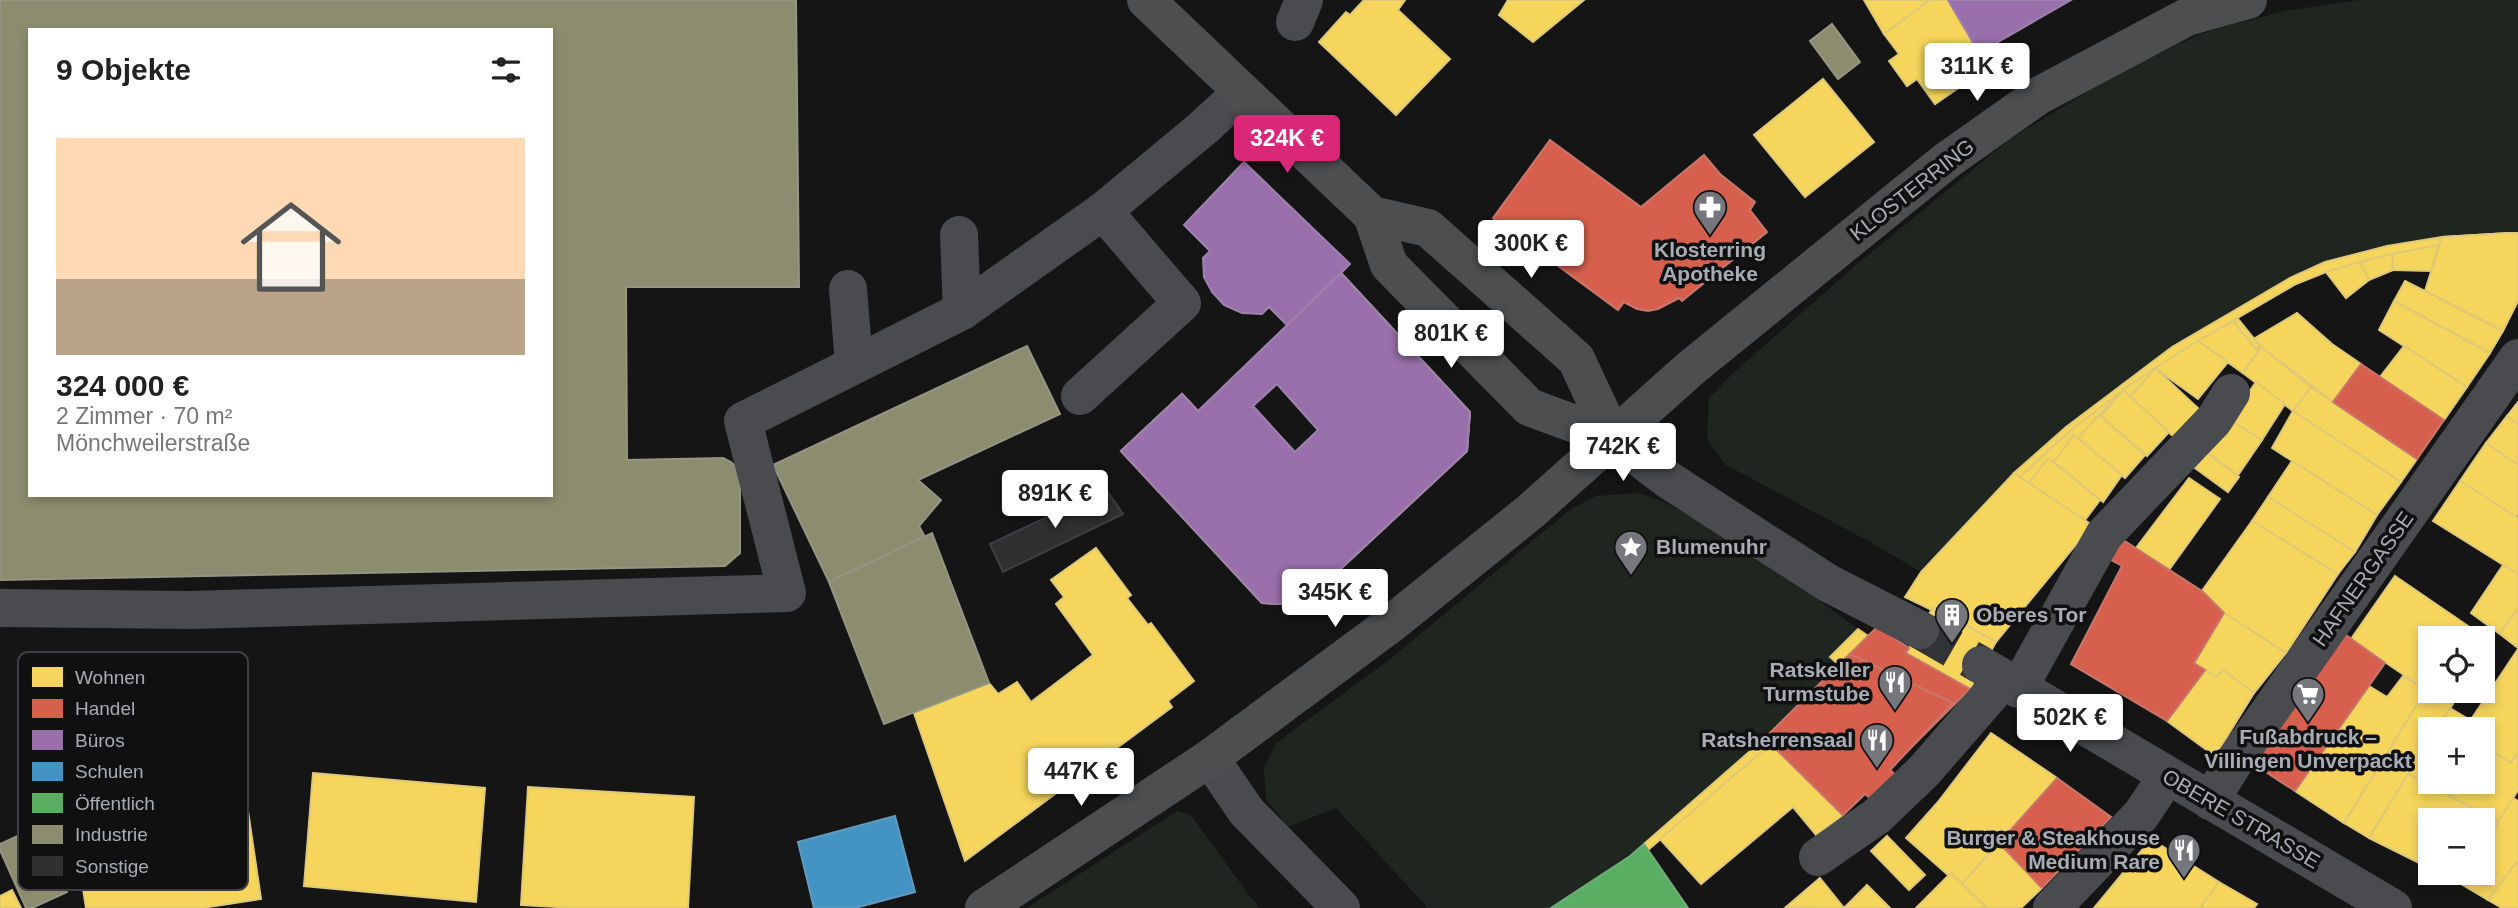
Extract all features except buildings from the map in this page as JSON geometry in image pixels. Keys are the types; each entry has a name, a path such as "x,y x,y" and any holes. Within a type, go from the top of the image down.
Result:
{"main road":[{"path":"1146,0 1372,215 1389,265 1529,407 1613,438"},
{"name":"KLOSTERRING","path":"984,908 1210,758 1392,623 1531,511 1691,368 1938,167 2038,96 2187,17 2248,0"},
{"path":"1372,215 1428,228 1576,359 1613,438"}],"street":[{"path":"0,607 190,610 787,593 743,421 962,311 1103,211 1242,92"},
{"path":"1080,396 1182,303 1103,211"},
{"path":"959,235 962,311"},
{"path":"848,289 855,364"},
{"name":"HAFNERGASSE","path":"2210,801 2235,759 2518,358"},
{"path":"1818,857 1877,816 1915,780 2001,678 2104,535 2214,420 2231,393"},
{"path":"1613,438 1670,481 1828,583 1920,630"},
{"name":"OBERE STRASSE","path":"2001,678 2393,908"},
{"path":"1210,758 1246,811 1341,908"},
{"path":"2052,908 2141,815 2167,776"}],"shaded area":[{"path":"2359,0 2518,0 2518,233 2445,237 2372,249 2325,262 2271,288 2210,324 2095,403 2003,484 1921,572 1726,465 1707,439 1709,398 1732,374 1857,264 2009,140 2121,71 2205,32 2284,11"},
{"path":"1636,493 1667,504 1716,531 1778,571 1858,629 1830,657 1839,665 1765,738 1644,844 1551,908 1428,908 1336,808 1288,827 1266,799 1264,768 1276,743 1389,660 1571,509 1596,496"},
{"path":"1177,811 1191,815 1260,908 1027,908"}],"tunnel":[{"path":"1920,630 1981,665"}],"place":[{"name":"Klosterring Apotheke","path":"1710,237"},
{"name":"Blumenuhr","path":"1631,577"},
{"name":"Oberes Tor","path":"1952,645"},
{"name":"Ratskeller Turmstube","path":"1895,712"},
{"name":"Fußabdruck – Villingen Unverpackt","path":"2308,724"},
{"name":"Ratsherrensaal","path":"1877,770"},
{"name":"Burger & Steakhouse Medium Rare","path":"2184,880"}]}
